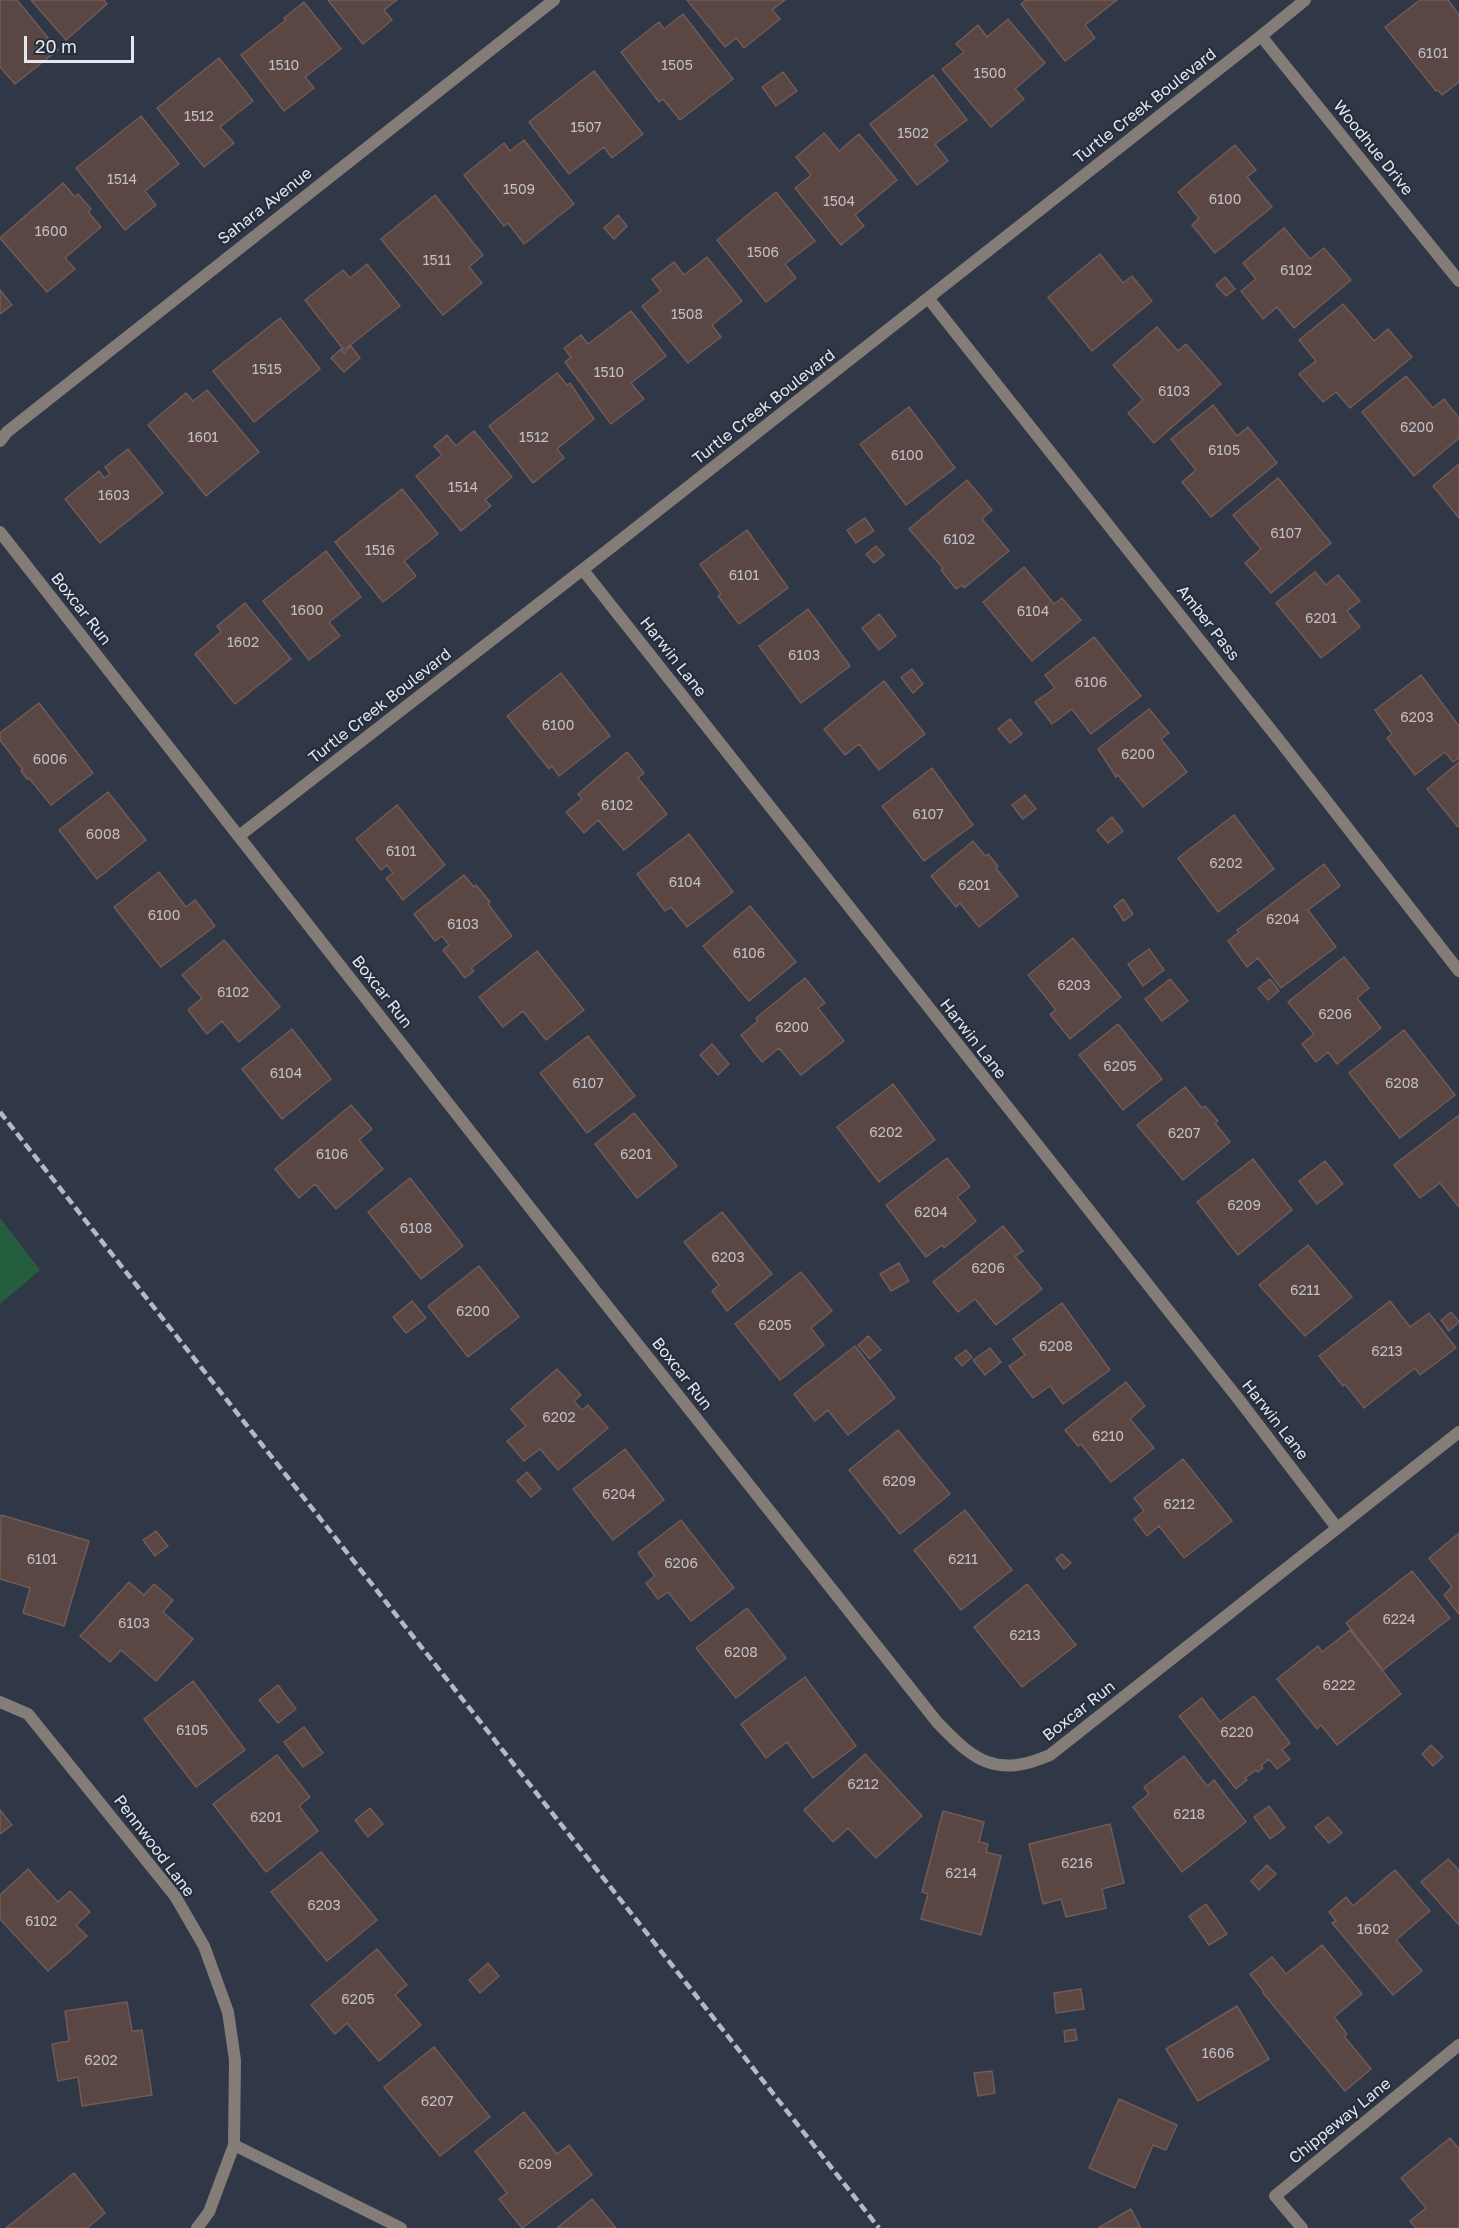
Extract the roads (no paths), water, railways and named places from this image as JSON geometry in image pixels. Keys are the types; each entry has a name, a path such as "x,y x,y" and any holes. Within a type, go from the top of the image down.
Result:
{"street":[{"name":"Sahara Avenue","path":"0,441 17,424 555,0"},
{"name":"Turtle Creek Boulevard","path":"239,836 583,570 1305,0"},
{"name":"Woodhue Drive","path":"1261,36 1459,281"},
{"name":"Amber Pass","path":"928,298 1283,745 1459,971"},
{"name":"Boxcar Run","path":"0,532 759,1498 937,1722 959,1746 987,1762 1006,1767 1029,1764 1050,1755 1459,1432"},
{"name":"Harwin Lane","path":"583,570 1240,1401 1337,1528"},
{"name":"Pennwood Lane","path":"0,1702 28,1714 175,1896 204,1946 230,2022 235,2060 234,2145 209,2212 197,2228"},
{"name":"Chippeway Lane","path":"1302,2228 1275,2196 1459,2045"},
{"path":"234,2145 400,2228"}],"railway":[{"path":"0,1112 879,2228"}]}
